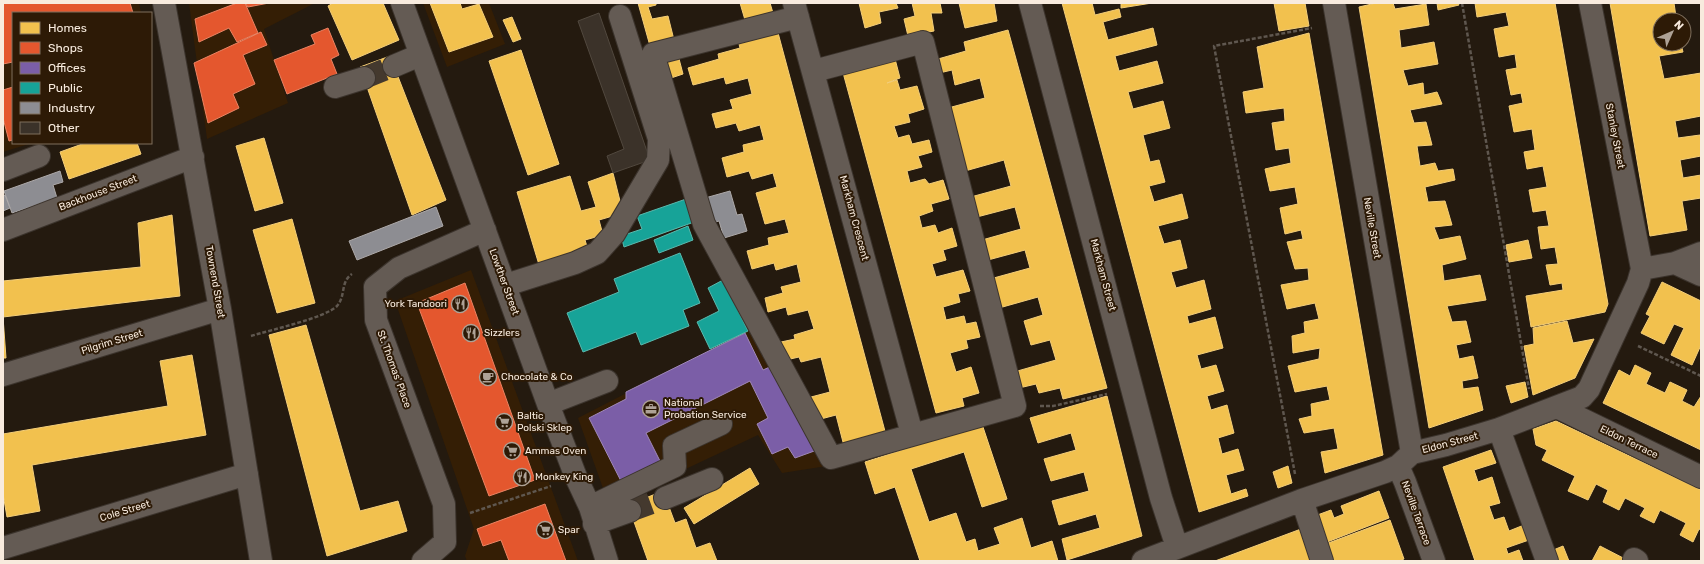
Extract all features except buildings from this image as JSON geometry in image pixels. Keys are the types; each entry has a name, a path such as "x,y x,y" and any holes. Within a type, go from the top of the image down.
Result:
{"street":[{"name":"Townend Street","path":"164,3 220,309 261,561"},
{"name":"Lowther Street","path":"402,3 506,285 548,404 592,515 607,561"},
{"name":"Markham Street","path":"1030,3 1162,498 1177,547"},
{"name":"Stanley Street","path":"1590,3 1642,268"},
{"path":"796,10 652,54 704,224 831,458 1015,406 923,42 814,71"},
{"name":"Markham Crescent","path":"796,10 814,71 912,434"},
{"name":"Neville Street","path":"1335,13 1405,459"},
{"path":"506,285 575,263 597,253 618,228 658,160 659,139 620,16"},
{"path":"394,66 420,55"},
{"path":"335,87 364,78"},
{"path":"3,170 39,156"},
{"name":"Backhouse Street","path":"3,230 193,157"},
{"name":"St. Thomas' Place","path":"423,561 445,542 444,504 376,320 375,287 399,268 485,230"},
{"path":"1642,268 1675,263 1701,253"},
{"path":"1675,263 1701,275"},
{"name":"Eldon Street","path":"1143,561 1405,459 1499,429 1582,397 1589,389 1615,335 1638,283 1642,268"},
{"name":"Pilgrim Street","path":"3,375 220,309"},
{"path":"548,404 607,381"},
{"name":"Eldon Terrace","path":"1557,406 1701,477"},
{"path":"592,515 675,466 674,446 721,424"},
{"path":"1499,429 1547,561"},
{"name":"Neville Terrace","path":"1405,459 1405,482 1434,561"},
{"name":"Cole Street","path":"3,548 247,474"},
{"path":"665,498 712,478"},
{"path":"1302,500 1322,561"},
{"path":"592,515 630,511"}],"path":[{"path":"1462,3 1535,415"},
{"path":"1302,500 1295,474 1214,46 1335,13"},
{"path":"226,344 332,311 342,300 344,283 350,275 361,270 390,275"},
{"path":"1615,335 1701,376"},
{"path":"1015,406 1053,406 1133,388"},
{"path":"445,522 576,477"}],"shaded area":[{"path":"3,3 139,3 141,12 12,12 12,144 29,144 3,152"},
{"path":"189,3 315,3 264,29 288,103 207,139"},
{"path":"423,3 489,3 505,44 447,67"},
{"path":"471,270 578,561 467,561 465,556 474,529 395,301"},
{"path":"753,328 827,466 782,473 758,435 609,505 578,418"}],"tunnel":[{"path":"364,78 394,66"},
{"path":"630,511 665,498"}],"place":[{"name":"York Tandoori","path":"460,304"},
{"name":"Sizzlers","path":"471,333"},
{"name":"Chocolate & Co","path":"488,377"},
{"name":"National Probation Service","path":"651,409"},
{"name":"Baltic Polski Sklep","path":"504,422"},
{"name":"Ammas Oven","path":"512,451"},
{"name":"Monkey King","path":"522,477"},
{"name":"Spar","path":"545,530"}]}
